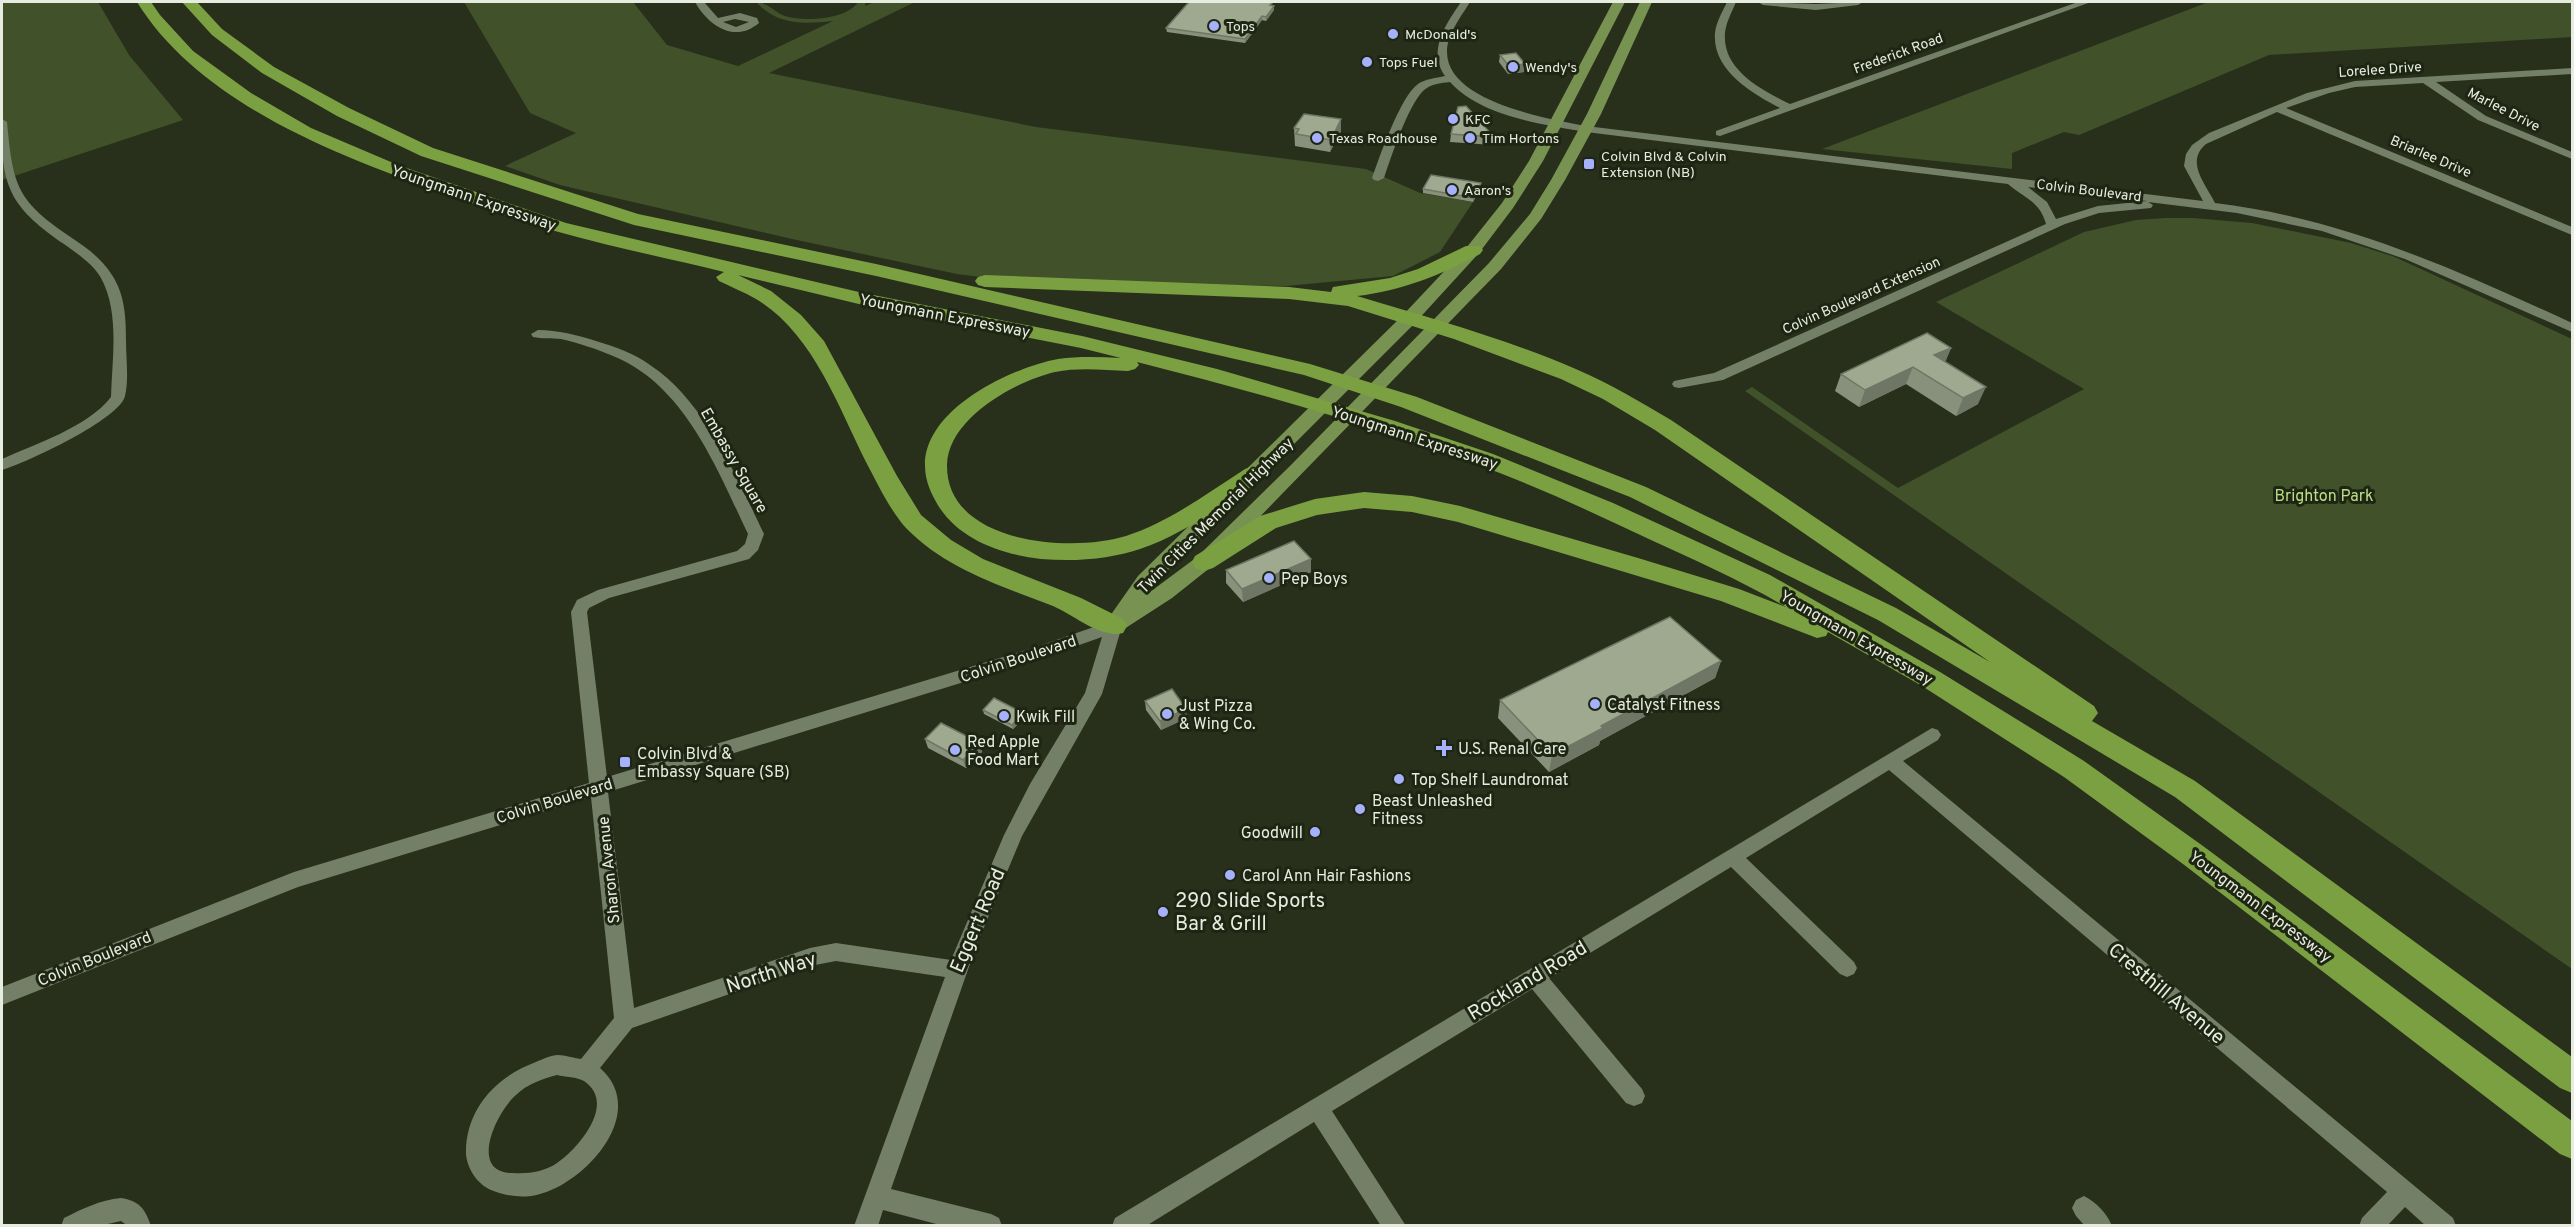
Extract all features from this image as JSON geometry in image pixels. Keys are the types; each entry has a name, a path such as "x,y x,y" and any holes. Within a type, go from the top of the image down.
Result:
{"highway":[{"name":"Youngmann Expressway","path":"144,2 154,18 187,54 245,96 304,132 392,169 560,227 863,299 1082,342 1209,374 1387,426 1485,459 1616,513 1761,581 1931,679 2074,769 2193,855 2572,1142"},
{"name":"Youngmann Expressway","path":"189,2 218,32 278,75 343,112 427,152 634,219 876,270 1310,370 1409,402 1638,492 1887,614 2185,789 2572,1077"},
{"path":"659,249 764,295 794,319 818,345 885,476 913,521 942,546 974,565 1072,604 1114,627"},
{"path":"876,270 1017,284 1289,293 1358,290 1415,279 1473,250"},
{"path":"1289,293 1350,300 1438,327 1590,383 1664,425 2063,697 2185,789"},
{"path":"1209,374 1150,366 1091,363 1048,368 1015,379 982,397 954,421 944,437 938,456 936,471 941,492 960,517 977,530 1020,547 1074,552 1102,550 1139,540 1184,519 1253,474"},
{"path":"1203,562 1268,522 1315,507 1364,500 1412,504 1460,514 1730,595 1800,621 1931,679"}],"main road":[{"name":"Twin Cities Memorial Highway","path":"1114,627 1144,581 1409,319 1473,250 1508,206 1619,2"},
{"name":"Twin Cities Memorial Highway","path":"1114,627 1165,593 1203,562 1438,327 1495,266 1536,216 1587,129 1646,2"}],"street":[{"path":"699,2 716,21"},
{"path":"1378,178 1388,147 1416,91 1428,84 1453,78 1443,64 1442,47 1465,2"},
{"path":"1731,2 1721,30 1722,49 1726,60 1750,86 1788,108"},
{"path":"1763,2 1816,7 1840,6 1858,2"},
{"name":"Frederick Road","path":"1720,133 2086,2"},
{"name":"Lorelee Drive","path":"2211,206 2190,166 2192,152 2204,140 2332,87 2572,71"},
{"path":"2555,72 2572,83"},
{"name":"Colvin Boulevard","path":"1453,78 1470,93 1506,110 1587,129 2211,206 2290,218 2376,242 2432,264 2572,328"},
{"name":"Marlee Drive","path":"2426,80 2467,109 2499,127 2572,156"},
{"name":"Briarlee Drive","path":"2277,108 2572,231"},
{"path":"2,123 6,169 14,192 36,219 83,251 108,277 115,292 118,313 118,397 111,409 88,423 2,465"},
{"path":"2005,180 2040,200 2049,211 2052,225"},
{"name":"Colvin Boulevard Extension","path":"1679,384 1719,377 2078,215 2120,207 2168,204 2211,206"},
{"name":"Embassy Square","path":"538,334 555,333 608,349 646,368 661,380 705,439 756,534 752,546 743,555 597,596 583,604 579,612"},
{"name":"Sharon Avenue","path":"579,612 625,1021"},
{"name":"Colvin Boulevard","path":"2,996 285,883 1042,652 1114,627"},
{"name":"Eggert Road","path":"866,1226 956,970 1013,835 1042,779 1093,694 1114,627"},
{"name":"Rockland Road","path":"1123,1226 1932,735"},
{"name":"Cresthill Avenue","path":"1890,761 2445,1226"},
{"path":"1732,856 1847,968"},
{"name":"North Way","path":"625,1021 810,957 836,952 956,970"},
{"path":"1534,976 1634,1096"},
{"path":"586,1069 625,1021"},
{"path":"557,1065 572,1065 586,1069 604,1086 608,1104 604,1126 586,1155 557,1176 524,1186 502,1182 485,1171 478,1159 476,1145 482,1122 496,1100 509,1087 540,1069 557,1065"},
{"path":"1317,1107 1395,1226"},
{"path":"2370,1226 2404,1192"},
{"path":"875,1196 991,1226"},
{"path":"2084,1208 2102,1226"},
{"path":"72,1226 107,1210 121,1209 132,1212 140,1226"}],"green space":[{"path":"2,2 98,2 129,55 183,120 2,180"},
{"path":"464,2 633,2 667,45 738,66 833,21 792,22 773,16 756,2 785,16 813,19 844,13 858,2 866,2 865,6 874,2 915,2 769,73 1036,127 1366,169 1420,193 1473,202 1440,252 1393,276 1286,286 997,279 957,274 792,239 560,185 505,166 576,133 530,113"},
{"path":"2572,2 2572,37 2269,55 2079,135 2064,132 2012,153 2012,169 1822,149 2206,3"},
{"name":"Brighton Park","path":"2165,218 2252,223 2351,243 2395,257 2572,339 2572,969 1745,391 1752,387 1898,488 2084,389 1936,302 2084,232 2136,220"}],"building":[{"name":"Tops","path":"1189,2 1273,2 1270,5 1274,6 1266,17 1262,16 1245,39 1166,28"},
{"path":"1516,53 1525,64 1509,66 1500,55"},
{"path":"1466,106 1494,137 1451,134 1458,107"},
{"path":"1304,114 1341,119 1331,140 1296,134 1299,129 1294,128"},
{"name":"Aaron's","path":"1431,175 1481,183 1473,198 1423,189"},
{"path":"1927,333 1951,348 1934,355 1986,387 1963,398 1913,367 1865,390 1841,374"},
{"path":"1294,541 1311,559 1242,589 1226,570"},
{"name":"Catalyst Fitness","path":"1670,617 1721,661 1552,755 1500,700"},
{"path":"1172,689 1186,709 1160,721 1145,701"},
{"name":"Kwik Fill","path":"994,698 1023,713 1012,725 983,710"},
{"path":"941,723 980,743 963,760 925,739"}],"place":[{"name":"Tops","path":"1214,26"},
{"name":"McDonald's","path":"1393,34"},
{"name":"Tops Fuel","path":"1367,62"},
{"name":"Wendy's","path":"1513,67"},
{"name":"KFC","path":"1453,119"},
{"name":"Texas Roadhouse","path":"1317,138"},
{"name":"Tim Hortons","path":"1470,138"},
{"name":"Colvin Blvd & Colvin Extension (NB)","path":"1589,164"},
{"name":"Aaron's","path":"1452,190"},
{"name":"Pep Boys","path":"1269,578"},
{"name":"Catalyst Fitness","path":"1595,704"},
{"name":"Just Pizza & Wing Co.","path":"1167,714"},
{"name":"Kwik Fill","path":"1004,716"},
{"name":"U.S. Renal Care","path":"1444,748"},
{"name":"Red Apple Food Mart","path":"955,750"},
{"name":"Colvin Blvd & Embassy Square (SB)","path":"625,762"},
{"name":"Top Shelf Laundromat","path":"1399,779"},
{"name":"Beast Unleashed Fitness","path":"1360,809"},
{"name":"Goodwill","path":"1315,832"},
{"name":"Carol Ann Hair Fashions","path":"1230,875"},
{"name":"290 Slide Sports Bar & Grill","path":"1163,912"}]}
